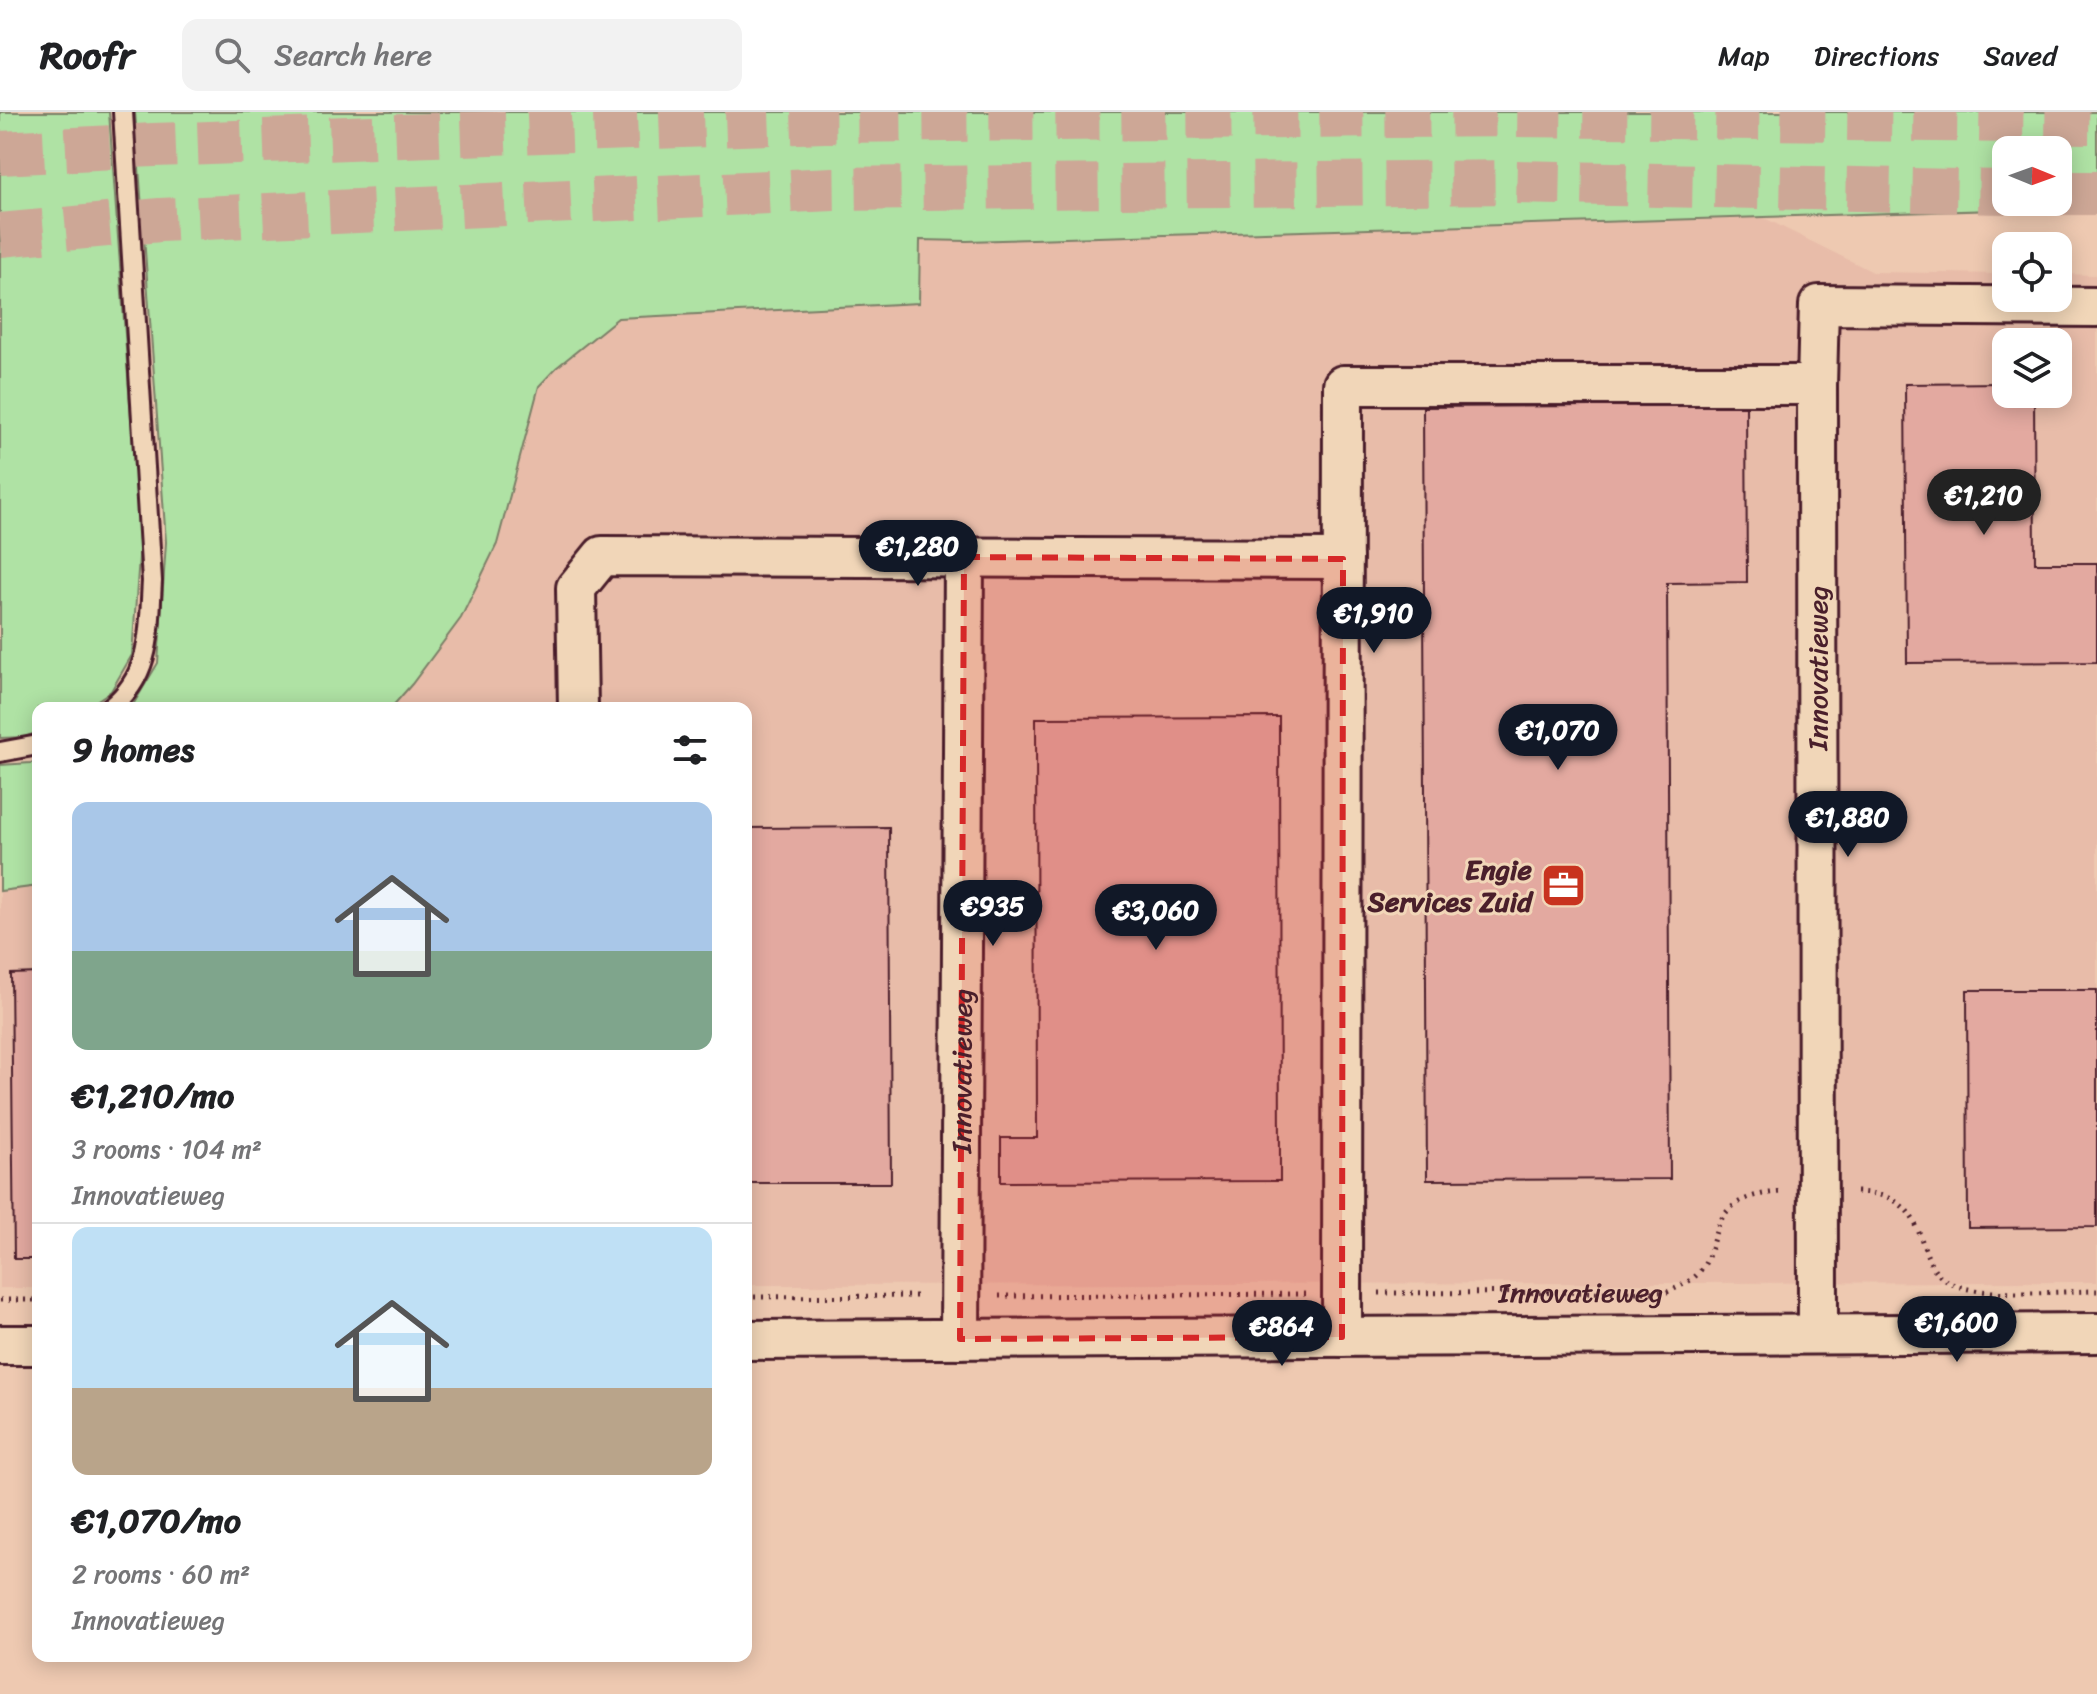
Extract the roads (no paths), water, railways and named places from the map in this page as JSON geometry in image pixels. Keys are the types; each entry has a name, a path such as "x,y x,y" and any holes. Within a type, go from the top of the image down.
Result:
{"street":[{"name":"Innovatieweg","path":"1818,1334 1819,305 2097,307"},
{"path":"1342,1337 1343,385 1817,385"},
{"path":"578,702 576,588 602,556 1343,559"},
{"name":"Innovatieweg","path":"960,1339 964,557"},
{"name":"Innovatieweg","path":"752,1340 2097,1333"},
{"path":"0,1345 32,1345"}],"lane":[{"path":"118,702 125,696 140,671 148,642 152,581 123,112"},
{"path":"0,752 32,746"}],"tunnel":[{"path":"0,153 824,121 1513,115 2097,122"},
{"path":"0,235 160,220 833,189 1511,182 1992,192"},
{"path":"2072,193 2097,193"}],"place":[{"name":"Engie Services Zuid","path":"1563,885"}]}
